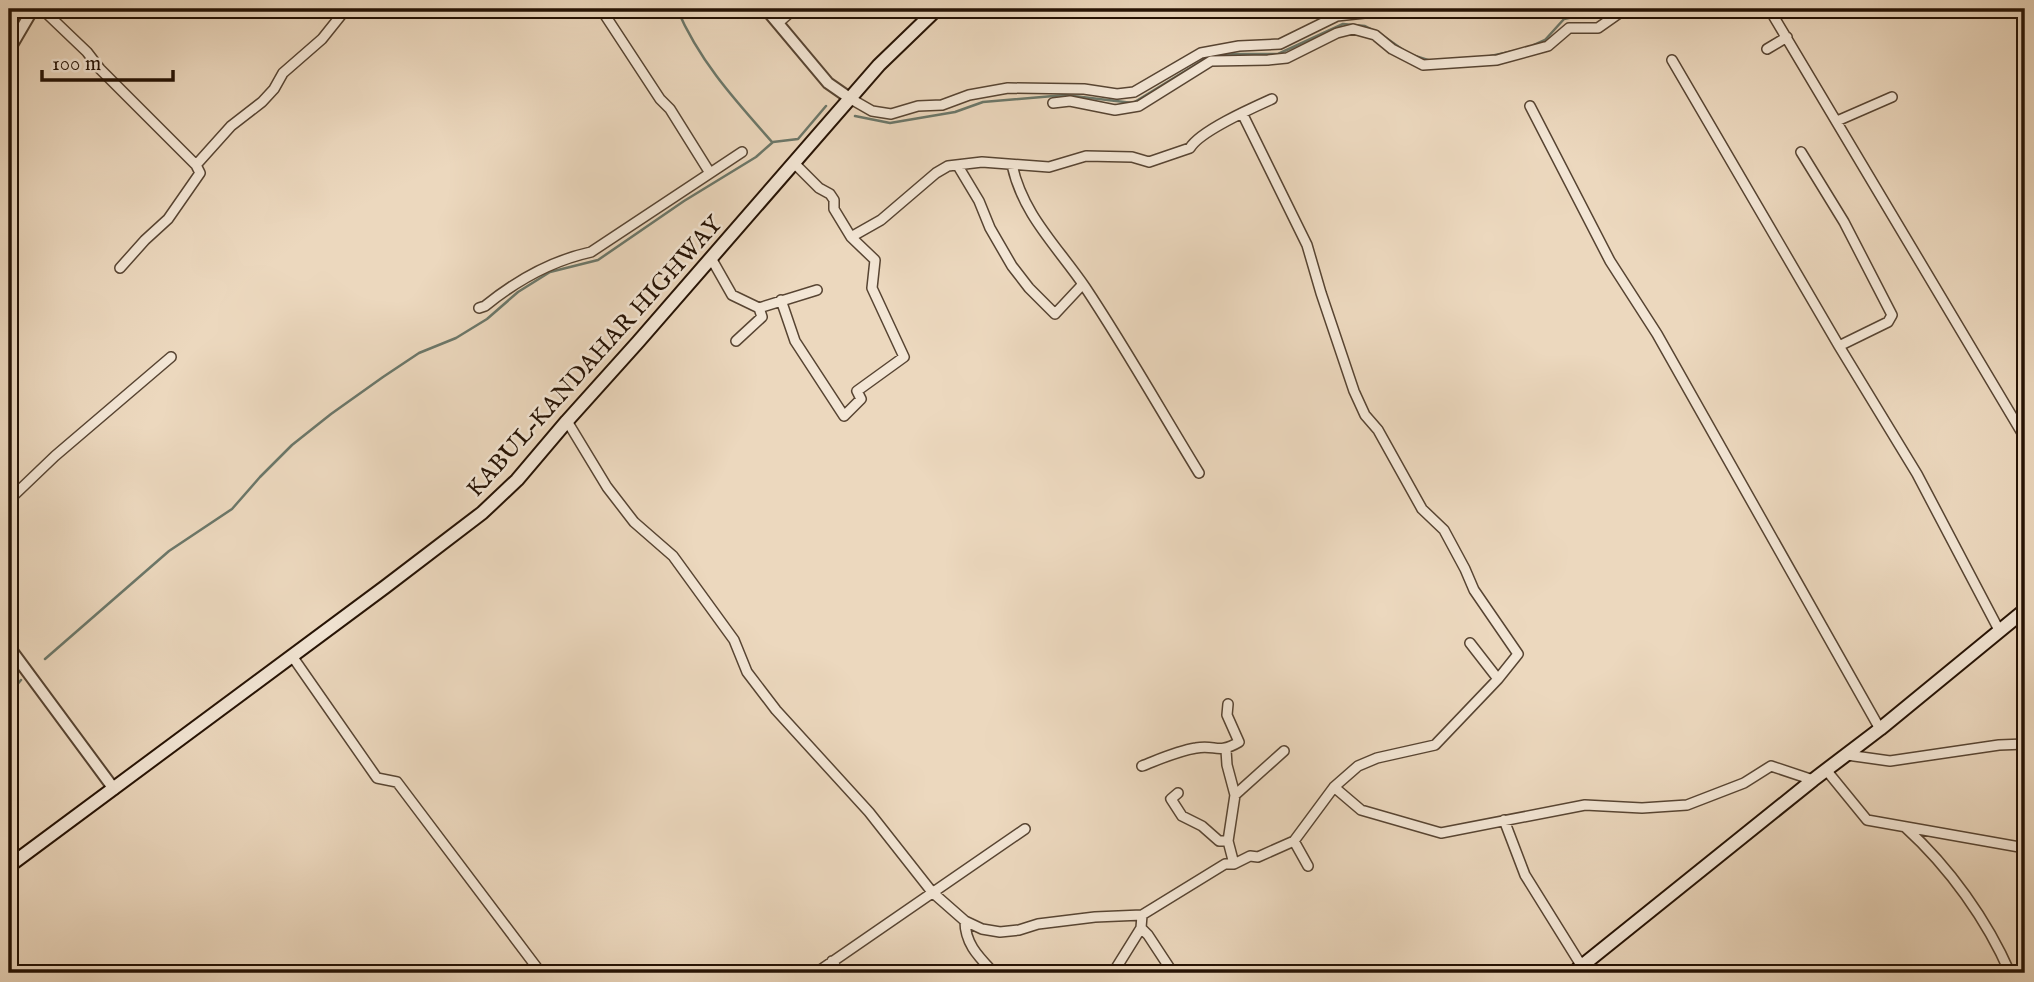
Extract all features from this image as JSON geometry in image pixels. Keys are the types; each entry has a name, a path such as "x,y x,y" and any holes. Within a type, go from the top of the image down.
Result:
{"main road":[{"name":"KABUL–KANDAHAR HIGHWAY","path":"9,866 482,513 517,480 879,65 937,9"},
{"path":"1580,970 2025,610"}],"street":[{"path":"9,50 33,9"},
{"path":"42,9 196,165 200,173 168,219 120,268"},
{"path":"601,9 660,99 670,109 710,173"},
{"path":"766,9 828,83 872,111 891,114 918,106 942,105 969,94 1008,88 1129,93 1209,56 1239,46 1280,44 1337,16 1401,9"},
{"path":"778,23 794,9"},
{"path":"1053,103 1070,100 1115,110 1136,106 1209,56 1268,60 1287,58 1337,33 1353,29 1375,35 1392,49 1423,65 1497,60 1548,46 1569,28 1598,27 1625,9"},
{"path":"196,165 231,126 268,96 283,73 322,39 343,10"},
{"path":"1774,17 2025,438"},
{"path":"1767,50 1787,37"},
{"path":"1672,60 1917,474 2000,630"},
{"path":"1129,93 1136,106"},
{"path":"1837,121 1892,97"},
{"path":"851,237 881,220 948,166 982,162 1049,167 1086,156 1132,157 1149,162 1190,148 1195,140 1272,99"},
{"path":"1530,106 1610,261 1657,334 1880,729"},
{"path":"567,421 607,487 634,522 673,556 734,640 747,673 776,710 869,812 932,892 965,921 982,929 1000,932 1083,918 1142,915 1225,864 1234,864 1250,856 1258,857 1294,841 1334,788 1358,766 1377,758 1435,745 1518,654 1474,590 1444,530 1422,509 1378,430 1365,415 1325,305 1307,245 1242,113"},
{"path":"479,308 525,276 572,256 591,252 742,152"},
{"path":"1801,152 1844,222 1892,315 1888,322 1839,346"},
{"path":"781,300 795,341 844,416 861,398 858,391 904,357 872,288 875,260 851,237 834,209 834,200 830,194 819,188 793,163"},
{"path":"1012,165 1017,188 1035,221 1083,284 1199,473"},
{"path":"958,166 1012,266 1055,314 1083,284"},
{"path":"711,258 732,295 759,308 817,290"},
{"path":"736,341 762,317 759,308"},
{"path":"9,500 55,456 171,357"},
{"path":"1470,643 1498,679"},
{"path":"9,647 114,789"},
{"path":"292,656 377,778 397,782 541,973"},
{"path":"1142,766 1199,747 1226,750 1239,742 1227,715 1228,704"},
{"path":"1847,755 1890,761 1999,745 2025,744"},
{"path":"1226,750 1235,795 1228,841 1234,864"},
{"path":"1235,795 1284,751"},
{"path":"1334,788 1361,810 1441,833 1585,805 1642,808 1687,805 1744,783 1771,766 1813,780"},
{"path":"1827,771 1867,820 2025,848"},
{"path":"1178,793 1171,799 1182,816 1202,826 1219,841 1228,841"},
{"path":"1504,820 1525,875 1580,970"},
{"path":"1905,827 1932,852 1987,928 2010,973"},
{"path":"816,973 1025,829"},
{"path":"1294,841 1308,866"},
{"path":"1113,973 1141,928 1142,915"},
{"path":"965,921 965,932 972,948 994,973"},
{"path":"1141,928 1148,934 1173,973"},
{"path":"832,961 840,973"}],"waterway":[{"path":"677,9 707,63 772,142"},
{"path":"1534,45 1545,40 1564,19 1578,16 1600,17 1614,9"},
{"path":"855,116 890,123 955,112 983,102 1065,95 1133,103 1208,57 1278,54 1343,24 1365,26 1373,30"},
{"path":"1379,33 1409,54 1431,61"},
{"path":"1486,57 1514,51"},
{"path":"45,659 169,551 232,509 292,445 383,377 419,353 456,338 487,319 518,292 550,272 598,260 684,201 756,157 773,142 798,139 826,106"},
{"path":"9,694 21,680"}]}
